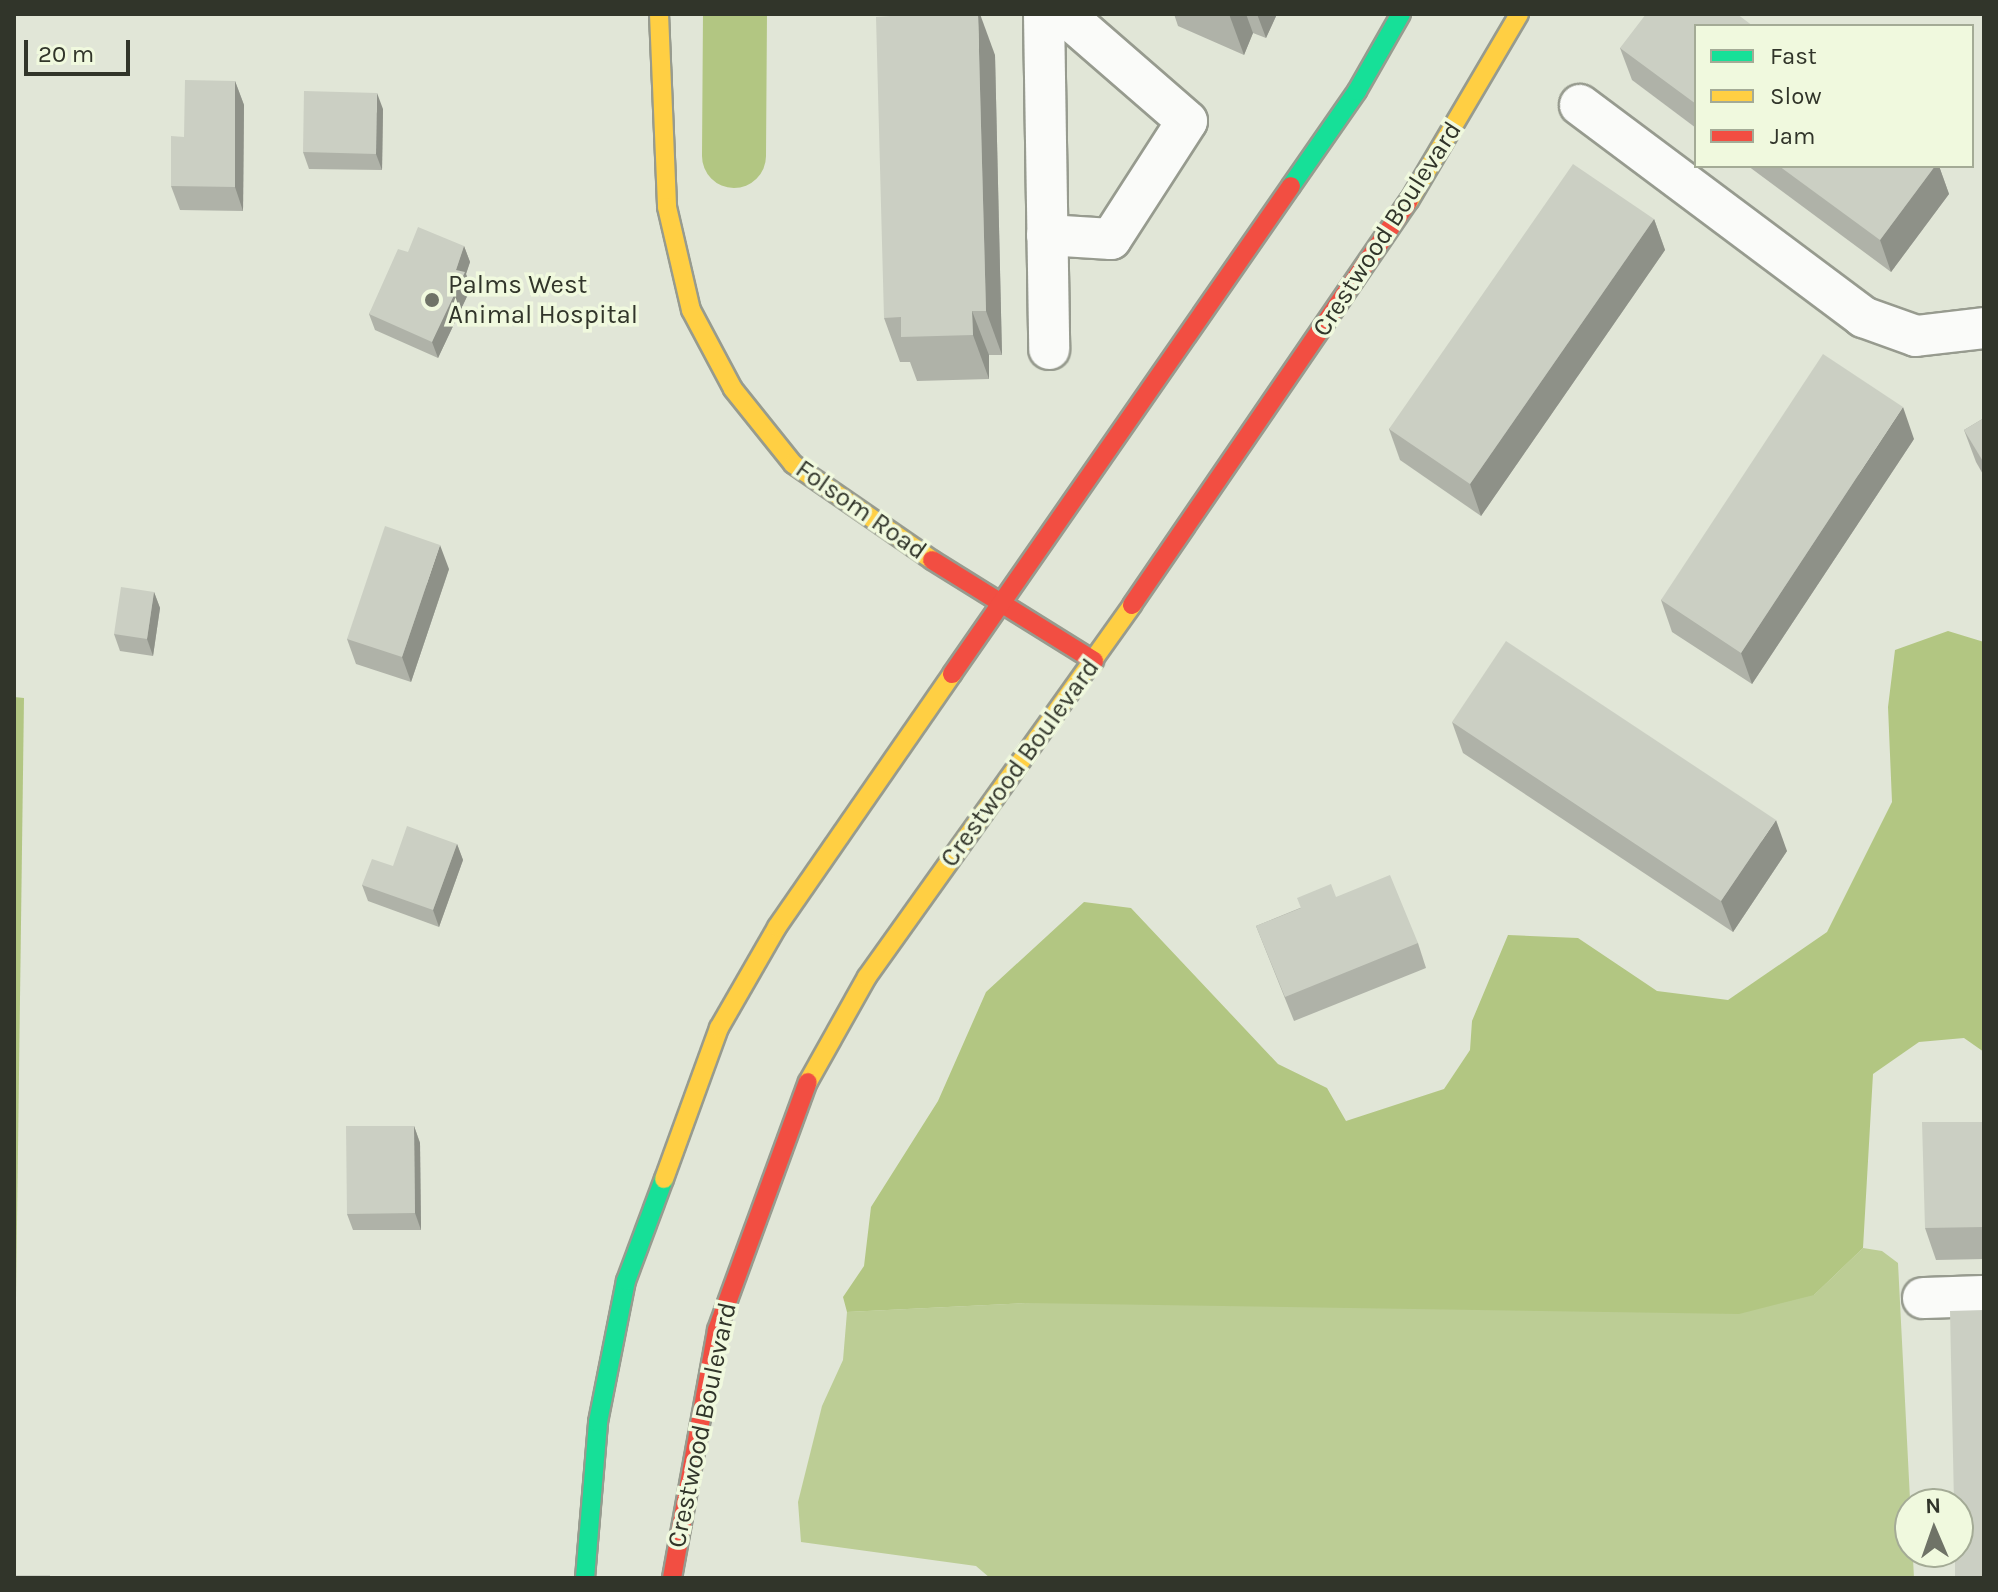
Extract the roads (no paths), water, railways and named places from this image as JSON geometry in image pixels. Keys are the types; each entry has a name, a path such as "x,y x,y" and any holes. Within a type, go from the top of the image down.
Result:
{"main road":[{"name":"Folsom Road","path":"659,14 667,207 691,310 733,389 793,464 860,515 1094,661"},
{"path":"585,1578 598,1422 626,1281 719,1028 777,927 999,601 1357,91 1401,14"},
{"name":"Crestwood Boulevard","path":"672,1578 717,1330 809,1078 867,977 1094,661 1425,177 1519,14"}],"street":[{"path":"1044,14 1049,349"},
{"path":"1047,235 1111,239 1187,121 1064,14"},
{"path":"1580,105 1863,317 1916,336 1984,328"},
{"path":"1923,1298 1984,1296"}],"waterway":[{"path":"734,156 735,14"}],"place":[{"name":"Palms West Animal Hospital","path":"432,300"}]}
